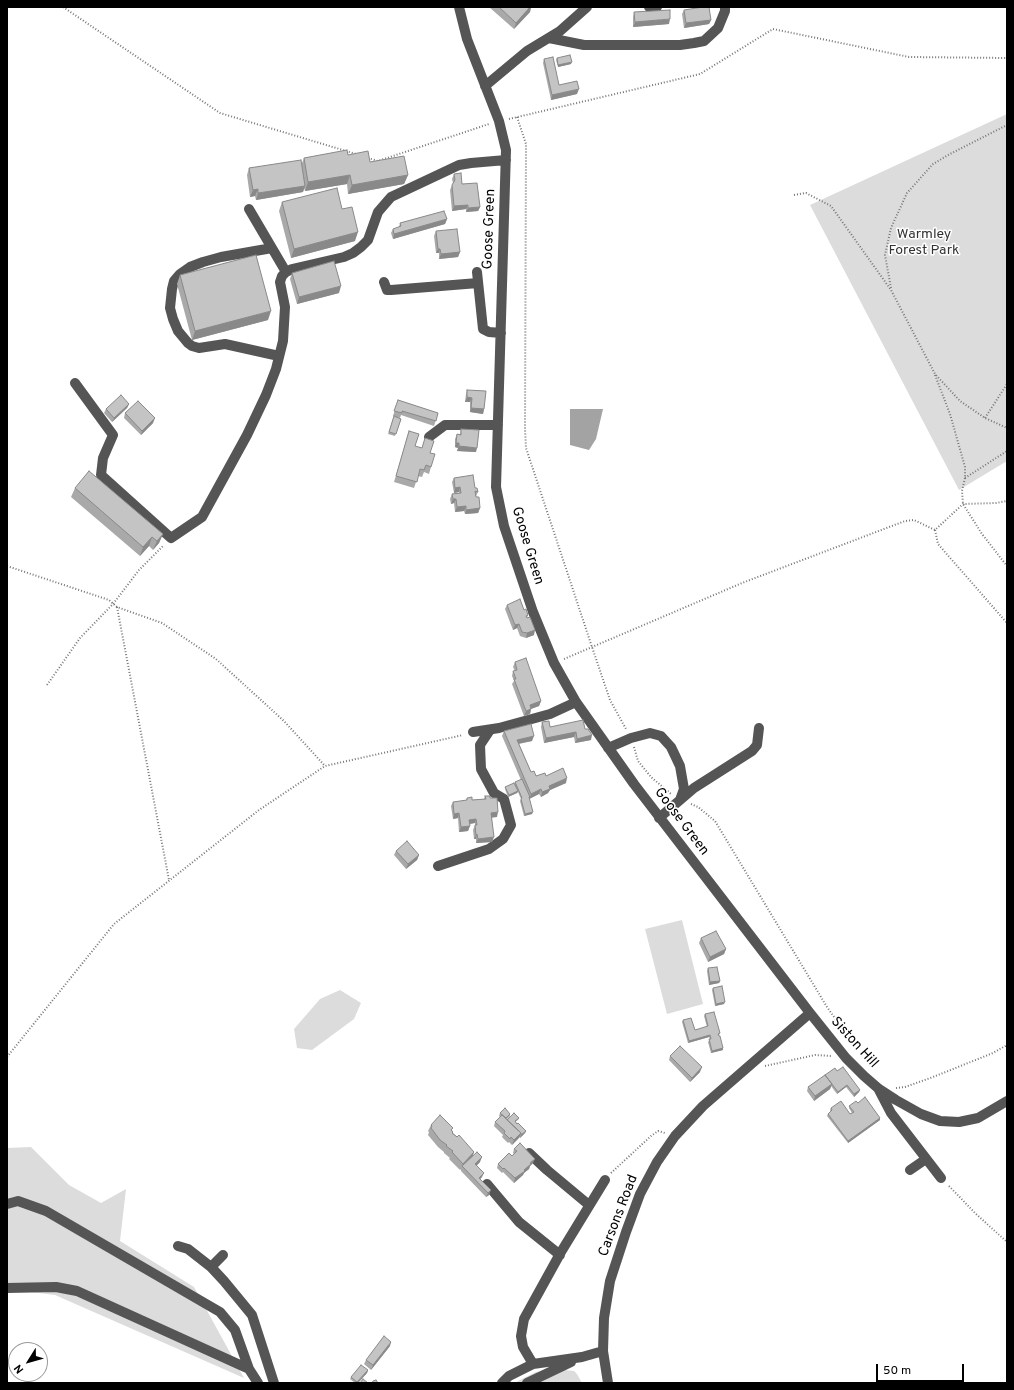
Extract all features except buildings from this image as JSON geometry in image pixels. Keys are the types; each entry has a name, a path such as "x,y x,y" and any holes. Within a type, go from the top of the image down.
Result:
{"street":[{"name":"Goose Green","path":"459,7 467,39 499,121 506,150 496,487 504,526 533,612 554,663 576,702 660,818 810,1013"},
{"path":"485,86 527,51 560,31 587,7"},
{"path":"649,7 657,7"},
{"path":"549,38 584,45 680,45 694,43 704,41 718,28 725,11 725,7"},
{"path":"75,382 113,435 103,458 101,475 171,538 202,517 248,435 266,395 283,341 285,307 280,282 282,276 292,269 344,257 357,250 368,240 378,212 391,198 459,165 506,160"},
{"path":"249,209 286,272"},
{"path":"272,248 221,257 190,267 180,274 174,281 171,293 170,308 178,331 192,346 199,348 225,344 279,356"},
{"path":"478,272 483,329 489,332 500,333"},
{"path":"384,282 387,290 478,283"},
{"path":"429,437 444,425 498,425"},
{"path":"473,732 499,728 550,714 576,702"},
{"path":"660,818 694,788 752,751 757,744 759,728"},
{"path":"438,866 489,849 504,839 511,825 504,800 494,793 481,769 480,745 490,730"},
{"path":"608,748 630,738 650,732 661,736 672,747 680,766 684,789 680,800"},
{"name":"Siston Hill","path":"810,1013 846,1058 864,1076 879,1089 921,1114 940,1121 959,1122 978,1118 1007,1101"},
{"name":"Carsons Road","path":"608,1383 603,1351 604,1318 610,1281 640,1194 657,1162 675,1136 703,1106 810,1013"},
{"name":"Siston Hill","path":"879,1089 892,1113 941,1178"},
{"path":"529,1153 589,1205"},
{"path":"910,1170 926,1159"},
{"name":"Carsons Road","path":"533,1364 523,1347 521,1336 524,1319 589,1205 605,1180"},
{"path":"487,1184 519,1222 560,1255"},
{"path":"7,1204 18,1201 46,1211 220,1312 235,1330 249,1370 258,1383"},
{"path":"178,1246 188,1249 211,1267 224,1280 252,1315 274,1383"},
{"path":"211,1267 223,1255"},
{"path":"7,1288 56,1287 77,1291 249,1370"},
{"path":"502,1383 509,1376 533,1364 582,1357 603,1351"},
{"path":"527,1383 582,1357"}],"path":[{"path":"63,7 220,113 378,161 499,121 700,74 773,29 909,57 1007,58"},
{"path":"517,117 526,144 526,448 610,700 630,738 638,761 650,778 680,800 698,807 715,821 827,1007 852,1042 846,1058 815,1054 766,1066 754,1062"},
{"path":"892,290 885,255 891,228 907,193 933,164 1007,125"},
{"path":"794,195 806,193 831,206 892,290 935,374 960,446 965,467 965,478 962,491 964,504 982,534 1007,566"},
{"path":"935,374 960,401 985,418 1007,428"},
{"path":"985,418 1007,384"},
{"path":"965,478 1007,451"},
{"path":"935,530 964,504 996,503 1007,501"},
{"path":"554,663 742,583 905,521 914,520 935,530"},
{"path":"935,530 938,544 1007,624"},
{"path":"46,685 80,638 113,604 140,570 171,538"},
{"path":"7,566 109,600 117,607 162,623 216,660 284,721 324,766"},
{"path":"117,607 169,880"},
{"path":"7,1057 114,924 259,810 324,766 473,732"},
{"path":"879,1089 905,1087 993,1053 1007,1045"},
{"path":"605,1180 658,1131 675,1136"},
{"path":"941,1178 976,1214 1007,1242"}],"green space":[{"name":"Warmley Forest Park","path":"1007,114 1007,461 959,490 810,205"},
{"path":"682,920 703,1004 667,1014 645,929"},
{"path":"340,990 361,1003 354,1019 312,1050 297,1048 294,1029 320,999"},
{"path":"31,1147 69,1185 101,1203 126,1189 120,1241 194,1287 244,1378 55,1295 7,1289 7,1148"},
{"path":"555,1369 574,1371 582,1383 514,1383 536,1372"}],"shaded area":[{"path":"570,409 603,409 596,439 589,450 570,445"}]}
